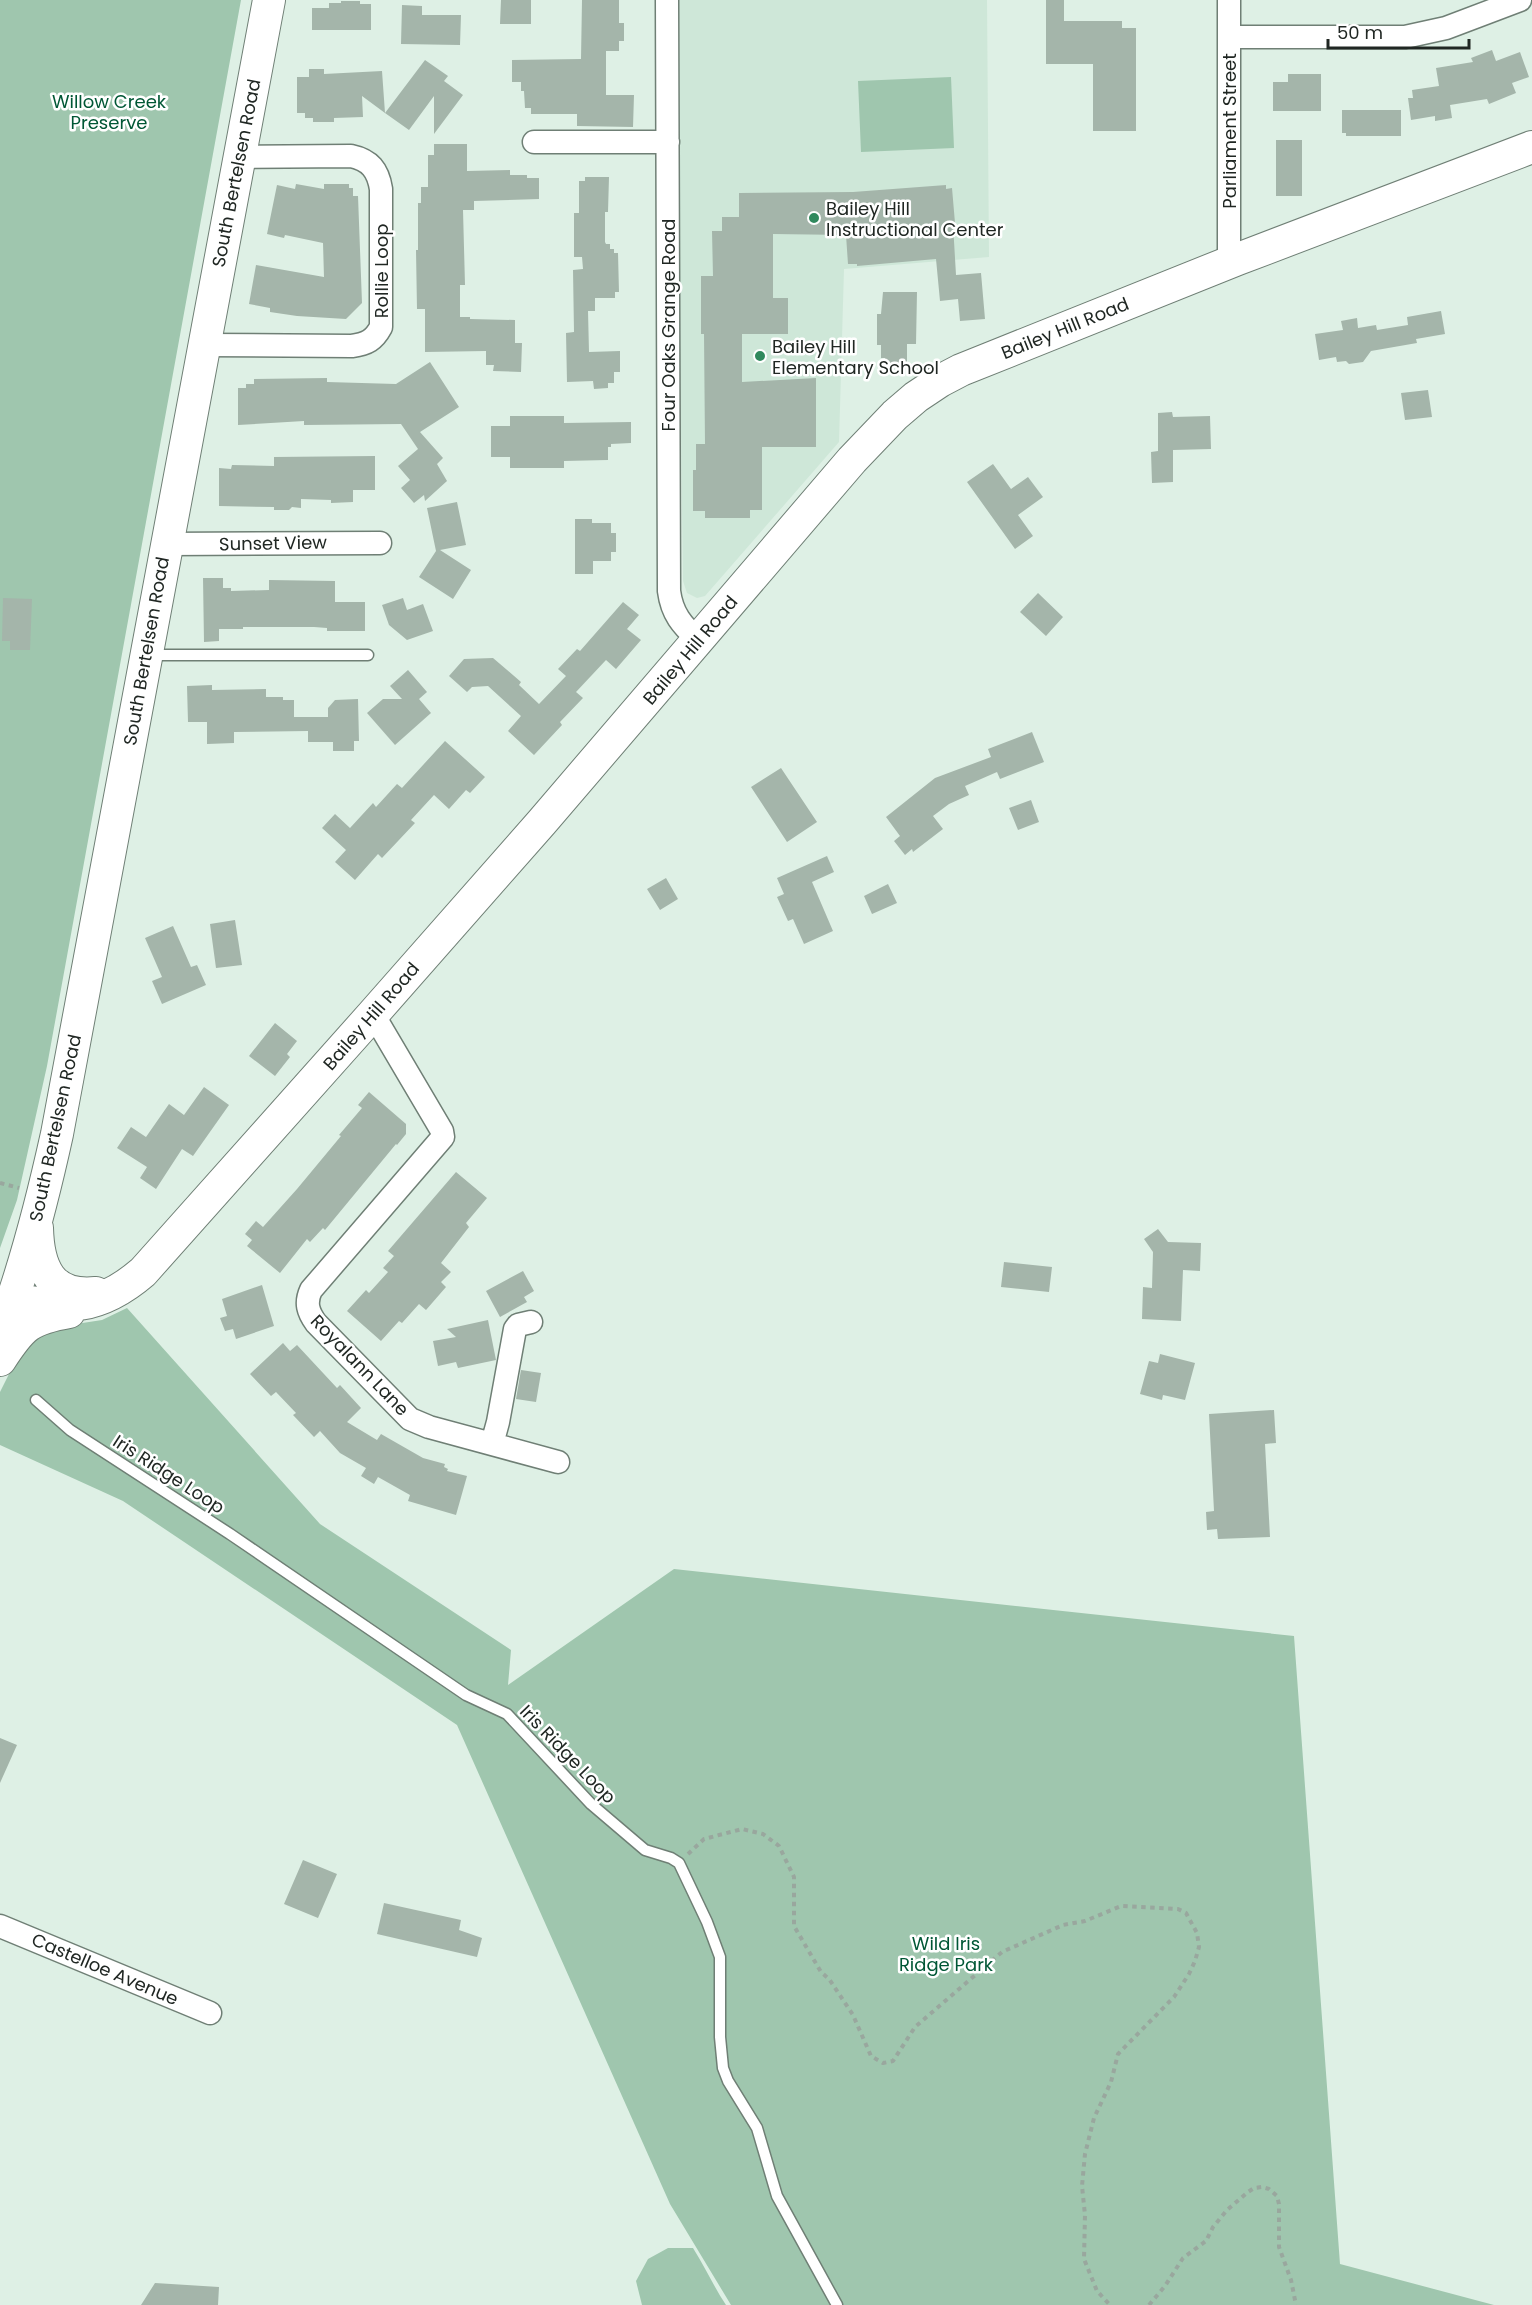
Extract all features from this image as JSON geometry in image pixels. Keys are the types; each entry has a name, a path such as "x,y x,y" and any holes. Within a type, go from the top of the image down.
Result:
{"main road":[{"name":"South Bertelsen Road","path":"14,1299 37,1220 59,1122 268,0"},
{"name":"Bailey Hill Road","path":"14,1299 57,1306 92,1303 123,1288 143,1272 373,1014 852,460 895,415 916,397 940,381 984,360 1532,147"},
{"path":"37,1220 39,1258 44,1269 56,1284 74,1293 86,1294 123,1288"},
{"path":"0,1334 14,1299"},
{"path":"0,1360 19,1333 34,1321 78,1310 92,1303"}],"street":[{"name":"Four Oaks Grange Road","path":"667,0 669,591 675,614 684,627 698,640"},
{"name":"Parliament Street","path":"1229,0 1229,263"},
{"path":"1229,37 1405,37 1446,28 1484,7 1520,0"},
{"path":"534,142 668,142"},
{"name":"Rollie Loop","path":"203,345 352,346 365,344 375,338 381,327 381,189 374,167 363,159 351,156 240,157"},
{"name":"Sunset View","path":"166,544 380,543"},
{"name":"Royalann Lane","path":"373,1014 444,1134 442,1140 311,1290 303,1308 410,1419 429,1427 558,1462"},
{"path":"492,1444 515,1329 518,1325 531,1322"},
{"name":"Castelloe Avenue","path":"0,1926 210,2013"}],"lane":[{"path":"146,655 368,655"},
{"name":"Iris Ridge Loop","path":"36,1400 70,1430 240,1540 466,1695 503,1712 604,1817 645,1850 671,1858"},
{"path":"671,1858 679,1863 707,1922 720,1957 722,2057 728,2081 757,2128 777,2196 837,2305"}],"path":[{"path":"671,1858 683,1858 704,1839 742,1829 754,1831 773,1840 784,1853 794,1877 794,1926 821,1972 829,1979 853,2015 871,2056 883,2063 893,2061 915,2027 1002,1952 1063,1925 1085,1921 1127,1905 1178,1909 1185,1913 1197,1933 1199,1942 1189,1974 1174,1997 1118,2054 1112,2082 1094,2118 1084,2154 1082,2186 1085,2215 1084,2259 1097,2291 1110,2305"},
{"path":"1149,2305 1165,2286 1183,2258 1206,2241 1213,2227 1227,2210 1248,2192 1262,2187 1269,2189 1277,2196 1280,2204 1279,2247 1292,2280 1296,2305"}],"shaded area":[{"name":"Bailey Hill Elementary School","path":"675,0 987,0 989,257 844,269 839,442 705,596 697,598 687,593 683,581"}],"green space":[{"name":"Willow Creek Preserve","path":"0,0 241,0 47,1066 17,1200 0,1248"},
{"path":"951,77 954,148 861,152 858,81"},
{"name":"Wild Iris Ridge Park","path":"127,1308 320,1524 511,1650 508,1685 674,1569 1294,1636 1340,2264 1494,2305 731,2305 670,2204 457,1725 123,1501 0,1445 0,1392 16,1360 36,1334 63,1326 102,1320"},
{"path":"668,2248 693,2248 726,2305 642,2305 636,2281 648,2259"}],"building":[{"path":"501,0 531,0 531,24 500,24"},
{"path":"582,0 619,0 619,23 624,23 624,41 619,41 619,51 606,51 606,95 634,95 633,127 577,126 577,114 531,114 531,108 525,108 521,82 512,82 512,60 581,59"},
{"path":"1046,0 1064,0 1064,21 1122,21 1122,28 1136,28 1136,131 1093,131 1093,64 1046,64"},
{"path":"341,1 360,1 360,4 371,4 371,30 312,30 312,8 329,8 329,3 341,3"},
{"path":"402,5 422,6 422,15 461,15 460,45 401,44"},
{"path":"1492,50 1496,61 1520,52 1529,77 1512,83 1516,93 1489,104 1487,99 1450,105 1452,118 1435,121 1435,116 1411,120 1408,98 1413,98 1412,90 1439,86 1436,68 1473,62 1471,58"},
{"path":"425,60 448,76 444,81 463,95 434,134 434,96 409,130 385,113"},
{"path":"309,69 324,69 324,74 382,71 385,113 362,96 363,117 334,118 334,122 313,122 313,118 305,118 305,113 297,113 297,77 309,77"},
{"path":"1288,74 1321,74 1321,111 1273,111 1273,82 1288,82"},
{"path":"1342,110 1401,110 1401,136 1346,136 1346,133 1342,133"},
{"path":"1276,140 1302,140 1302,196 1276,196"},
{"path":"434,144 467,144 467,171 510,170 510,175 539,178 539,199 474,201 474,210 463,210 465,285 460,285 460,317 515,320 515,343 522,343 521,372 493,371 494,365 486,365 486,351 425,352 425,309 417,309 418,203 421,203 421,187 428,187 428,155 434,155"},
{"path":"585,177 609,177 608,212 605,212 605,242 610,244 610,249 614,249 614,253 618,253 619,292 615,292 615,298 595,298 595,311 588,311 589,352 620,351 620,372 614,372 614,383 608,383 608,388 594,389 593,381 567,382 566,333 574,332 573,270 583,269 582,257 574,257 574,213 579,213 579,181 585,181"},
{"path":"296,184 324,189 324,184 349,184 349,188 353,188 353,196 358,196 362,303 346,319 270,312 270,308 249,304 256,265 324,277 323,243 285,235 284,238 267,234 277,185 295,189"},
{"path":"946,185 946,189 952,188 956,275 981,273 985,319 960,321 958,299 940,301 936,259 857,266 857,264 848,264 846,235 773,234 773,298 788,298 788,334 742,334 742,382 816,378 816,447 762,447 762,510 750,510 750,518 705,518 705,511 693,511 693,470 696,470 696,444 705,444 701,276 713,276 712,231 722,231 722,217 739,217 739,193 853,192"},
{"path":"883,292 917,292 916,344 907,344 907,365 885,365 885,358 881,358 881,345 877,345 877,314 881,314"},
{"path":"1441,311 1445,334 1416,339 1417,343 1371,351 1363,362 1349,364 1346,361 1337,362 1336,357 1319,360 1315,334 1343,330 1341,321 1357,318 1358,328 1376,325 1377,330 1408,325 1407,317"},
{"path":"430,362 459,407 420,432 443,458 437,464 447,481 425,501 424,495 414,503 401,488 410,480 398,466 418,449 401,424 304,425 304,421 238,425 238,388 246,388 246,384 254,384 254,379 327,378 327,382 396,384"},
{"path":"1428,390 1432,417 1405,420 1401,393"},
{"path":"1172,412 1173,417 1210,416 1211,449 1173,450 1173,482 1152,483 1151,452 1158,451 1158,413"},
{"path":"510,416 564,416 564,423 631,422 631,443 611,444 611,447 608,447 608,460 564,461 564,468 510,468 510,457 491,457 491,426 510,426"},
{"path":"375,456 375,490 353,490 353,502 331,503 331,500 301,499 301,508 292,507 289,510 274,510 274,507 219,506 219,468 231,469 232,465 274,466 274,457"},
{"path":"993,464 1011,489 1028,477 1043,497 1018,515 1033,536 1015,549 967,482"},
{"path":"457,502 466,545 440,550 471,570 453,599 419,577 436,551 427,508"},
{"path":"575,519 592,519 592,523 611,523 611,533 616,533 616,552 611,552 611,561 593,561 593,574 575,574"},
{"path":"203,578 223,578 223,588 231,588 231,591 269,590 269,580 335,581 335,602 365,602 365,631 327,631 327,628 314,627 243,627 243,629 219,629 219,641 204,642"},
{"path":"1038,593 1063,617 1046,636 1020,612"},
{"path":"3,598 32,599 30,650 10,650 10,641 2,641"},
{"path":"403,598 407,610 423,604 433,631 407,640 389,625 382,605"},
{"path":"623,602 639,615 627,629 641,640 616,669 606,660 576,692 583,698 534,755 508,731 521,716 488,686 472,687 467,692 449,676 464,659 493,658 521,682 519,685 539,704 566,676 558,669 577,649 580,651"},
{"path":"408,670 427,692 419,699 431,713 395,745 367,713 383,699 402,699 390,686"},
{"path":"212,685 212,690 266,689 266,697 283,697 283,700 294,700 294,717 328,717 328,708 335,700 358,699 359,741 354,741 354,751 333,751 333,742 308,742 308,731 234,732 234,743 207,744 207,722 188,722 187,686"},
{"path":"1032,732 1044,762 1000,779 997,772 965,786 969,795 949,804 933,816 943,829 913,852 912,849 905,855 894,841 900,836 886,817 935,778 991,757 988,749"},
{"path":"445,741 485,777 470,793 466,790 449,809 434,795 411,820 415,823 382,858 378,854 355,880 335,862 346,850 322,828 335,814 350,828 373,803 376,807 397,784 402,788"},
{"path":"781,768 817,822 787,842 751,787"},
{"path":"1031,800 1039,822 1018,830 1009,808"},
{"path":"827,856 834,872 812,882 833,931 804,944 793,919 788,921 777,897 784,894 777,878"},
{"path":"666,878 678,899 660,910 647,889"},
{"path":"888,884 897,903 872,914 864,896"},
{"path":"235,920 242,965 216,968 210,924"},
{"path":"173,926 191,967 197,965 206,985 162,1004 152,981 162,977 145,938"},
{"path":"275,1023 297,1041 287,1054 290,1057 275,1076 249,1056"},
{"path":"204,1087 229,1105 193,1156 182,1149 156,1189 140,1178 147,1167 117,1148 131,1127 146,1137 169,1104 184,1115"},
{"path":"369,1092 406,1124 406,1134 325,1230 323,1228 310,1242 307,1239 280,1273 247,1246 252,1240 245,1234 256,1221 263,1227 297,1189 362,1108 358,1105"},
{"path":"456,1172 487,1198 466,1223 469,1227 441,1263 451,1272 441,1282 446,1287 426,1310 419,1304 381,1341 347,1311 366,1290 369,1293 388,1272 383,1268 394,1256 388,1251"},
{"path":"1158,1229 1168,1242 1201,1243 1200,1271 1183,1270 1181,1321 1142,1319 1143,1287 1152,1288 1153,1252 1144,1239"},
{"path":"1004,1262 1052,1267 1049,1292 1001,1287"},
{"path":"523,1271 534,1291 524,1297 527,1302 500,1317 486,1291"},
{"path":"262,1285 274,1326 236,1339 233,1329 225,1331 220,1318 227,1316 222,1299"},
{"path":"488,1320 496,1360 458,1368 456,1362 438,1366 433,1341 456,1337 447,1329"},
{"path":"283,1343 290,1351 297,1345 337,1388 340,1385 361,1408 347,1422 377,1440 381,1434 423,1458 445,1464 447,1471 467,1476 456,1515 408,1501 410,1495 378,1477 374,1484 361,1476 366,1468 340,1453 320,1431 314,1437 293,1415 296,1413 276,1392 271,1396 250,1374"},
{"path":"1160,1354 1195,1363 1185,1400 1163,1395 1162,1400 1140,1394 1149,1361 1158,1363"},
{"path":"521,1370 541,1373 536,1402 516,1399"},
{"path":"1274,1410 1276,1443 1265,1444 1270,1537 1218,1539 1217,1529 1207,1530 1206,1512 1214,1511 1209,1414"},
{"path":"0,1738 17,1745 0,1783"},
{"path":"303,1860 337,1874 318,1918 284,1904"},
{"path":"384,1903 461,1920 459,1930 482,1938 477,1957 377,1934"},
{"path":"155,2283 219,2287 218,2305 141,2305"}],"place":[{"name":"Bailey Hill Instructional Center","path":"814,218"},
{"name":"Bailey Hill Elementary School","path":"760,356"}]}
